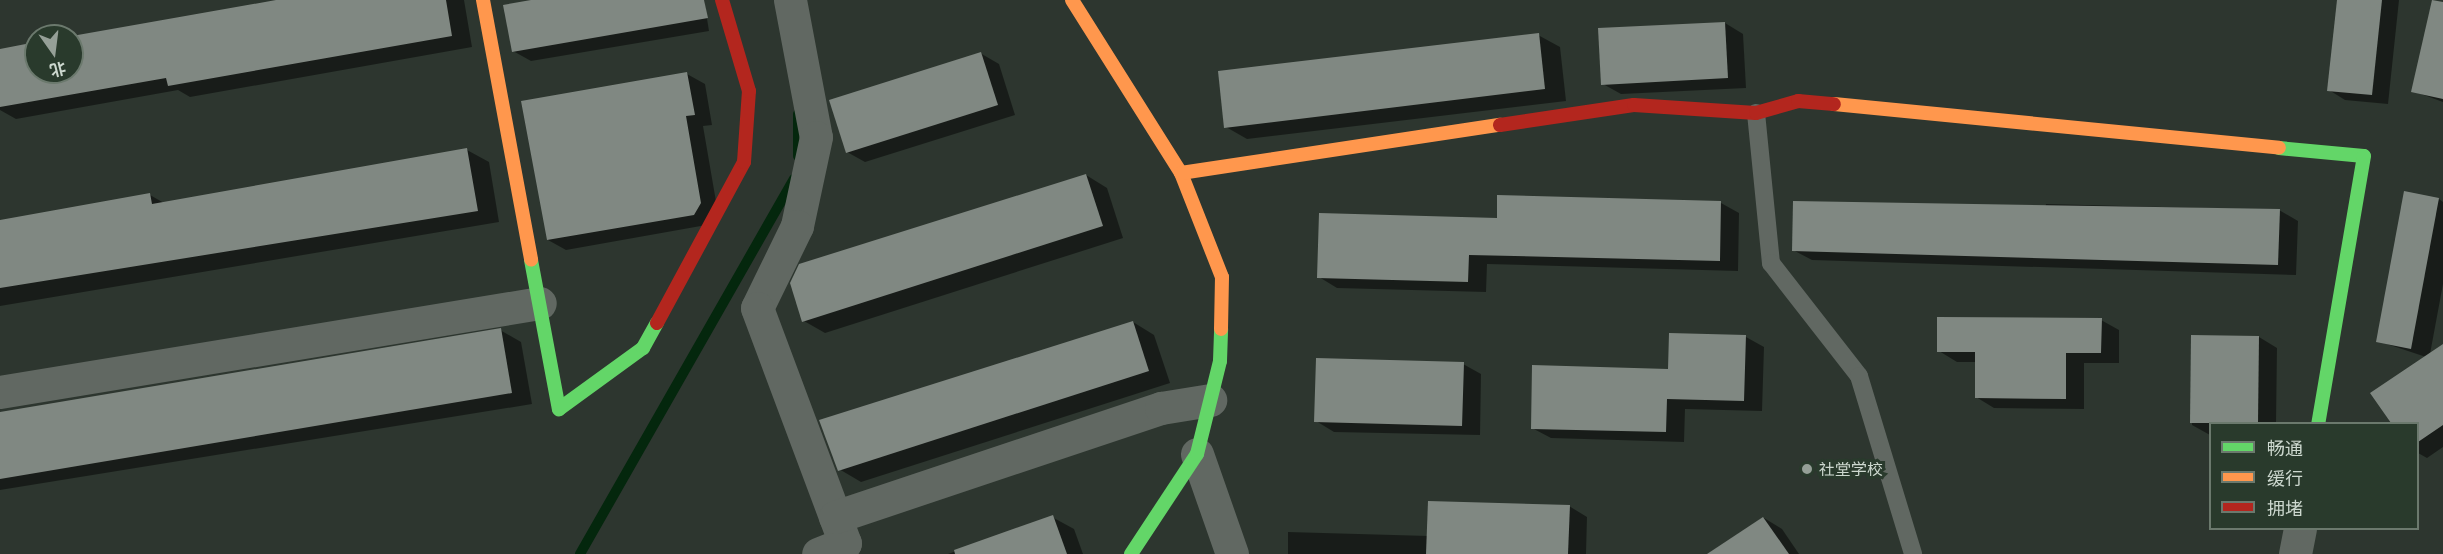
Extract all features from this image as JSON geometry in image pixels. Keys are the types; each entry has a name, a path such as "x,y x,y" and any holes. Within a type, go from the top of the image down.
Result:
{"street":[{"path":"483,0 559,409 643,348 744,162 749,91 722,0"},
{"path":"790,0 816,137 797,226 757,308 845,543 818,554"},
{"path":"1072,0 1181,173 1222,277 1220,361 1197,454 1131,554"},
{"path":"1181,173 1634,105 1756,113 1798,101 2364,156 2318,422"},
{"path":"0,392 540,303"},
{"path":"835,517 1161,408 1210,400"},
{"path":"1197,454 1232,554"},
{"path":"2295,554 2300,530"}],"lane":[{"path":"1756,113 1771,263 1859,376 1913,554"}],"building":[{"path":"276,0 446,0 452,36 168,86 166,78 0,107 0,49 24,44 24,84 84,84 84,34"},
{"path":"531,0 704,0 708,18 512,52 503,5"},
{"path":"2337,0 2382,0 2372,95 2327,91"},
{"path":"2432,0 2443,2 2443,99 2411,92"},
{"path":"1725,22 1728,78 1601,85 1598,28"},
{"path":"1539,33 1545,89 1224,128 1218,71"},
{"path":"981,52 998,105 846,153 829,100"},
{"path":"687,72 695,115 686,116 701,203 694,215 547,240 521,101"},
{"path":"467,148 478,211 0,288 0,220 150,193 152,204"},
{"path":"1086,174 1103,226 802,322 790,283 799,264"},
{"path":"2404,191 2439,198 2411,349 2376,342"},
{"path":"1497,195 1721,201 1720,261 1469,255 1468,282 1317,278 1319,213 1497,218"},
{"path":"1793,201 2280,209 2278,265 1792,251"},
{"path":"1937,317 2102,318 2101,353 2066,353 2066,399 1975,398 1975,352 1937,352"},
{"path":"1133,321 1149,371 838,471 819,420"},
{"path":"501,328 512,393 0,479 0,412"},
{"path":"1669,333 1746,335 1744,401 1667,399 1666,432 1531,429 1532,365 1668,369"},
{"path":"2191,335 2259,336 2258,422 2190,423"},
{"path":"2443,344 2443,425 2419,441 2419,422 2390,422 2370,393"},
{"path":"1316,358 1464,362 1462,426 1314,422"},
{"path":"1428,501 1570,505 1568,554 1426,554"},
{"path":"1053,515 1067,554 955,554 954,550"},
{"path":"1763,517 1789,554 1707,554"}],"waterway":[{"path":"798,114 798,156"},
{"path":"580,554 794,179"}],"traffic: fast":[{"path":"2279,148 2364,156 2318,422"},
{"path":"531,260 559,409 643,348 657,323"},
{"path":"1131,554 1197,454 1220,361 1221,329"}],"traffic: slow":[{"path":"483,0 531,260"},
{"path":"1072,0 1181,173 1222,277 1221,329"},
{"path":"1834,104 2279,148"},
{"path":"1181,173 1500,125"}],"traffic: jam":[{"path":"657,323 744,162 749,91 722,0"},
{"path":"1500,125 1634,105 1756,113 1798,101 1834,104"}],"place":[{"name":"社堂学校","path":"1807,469"}]}
